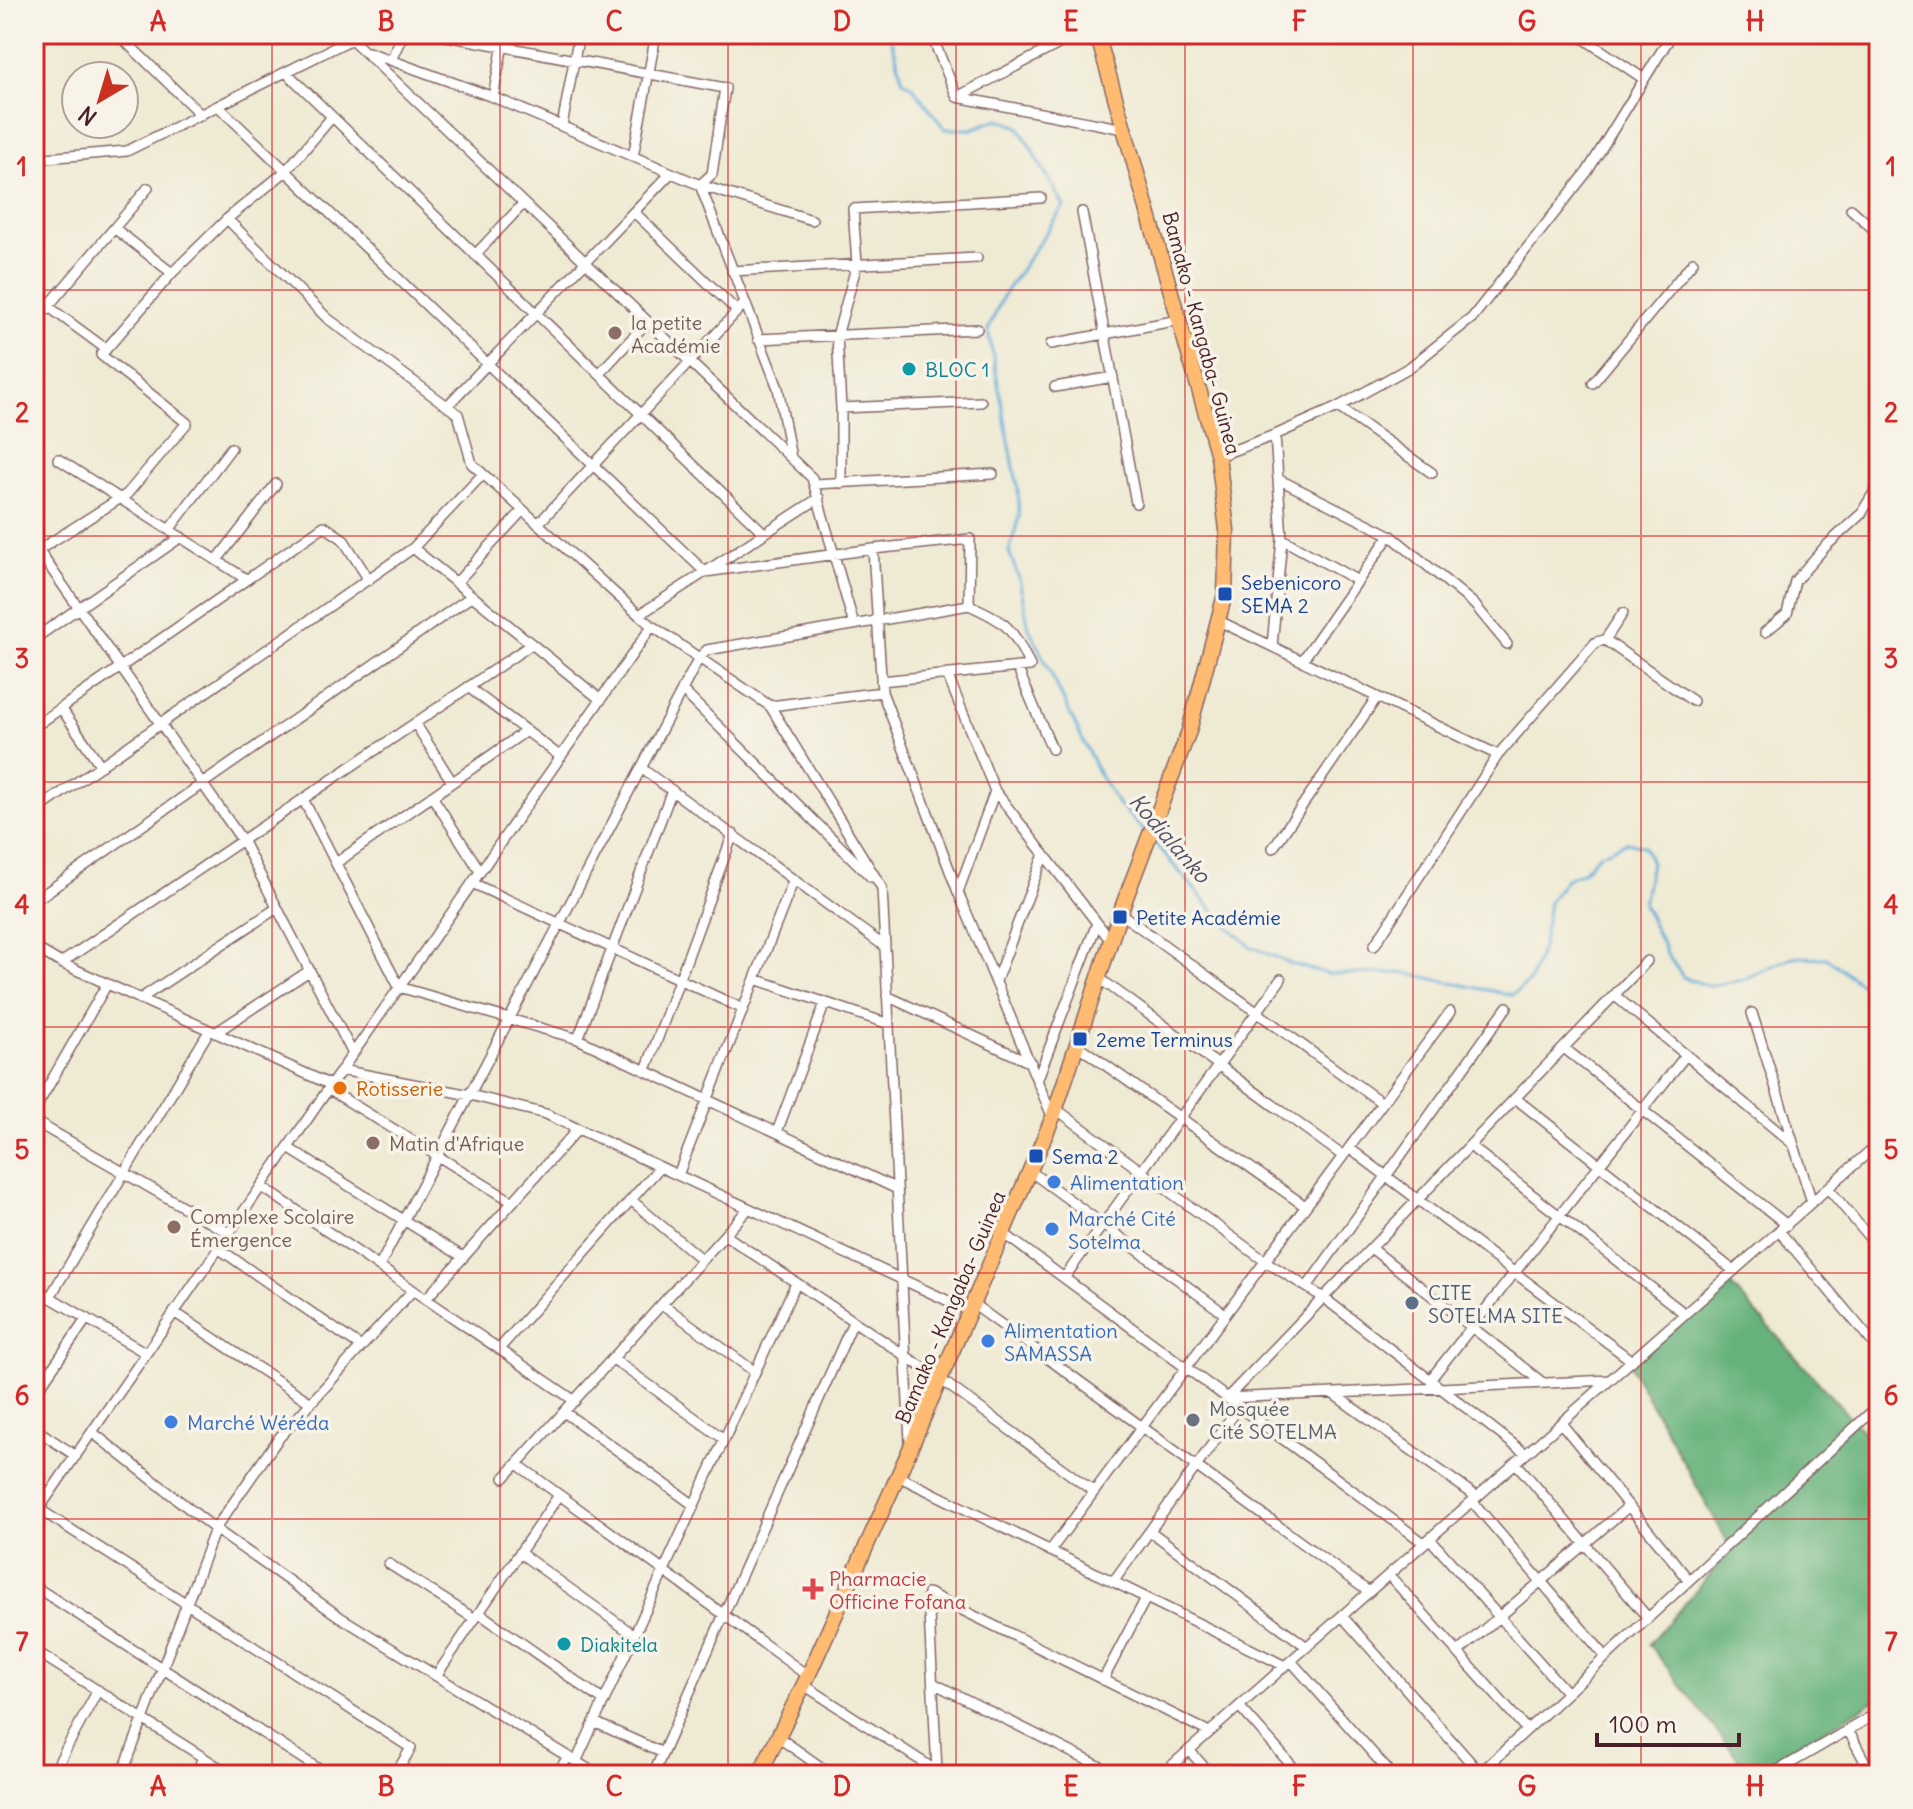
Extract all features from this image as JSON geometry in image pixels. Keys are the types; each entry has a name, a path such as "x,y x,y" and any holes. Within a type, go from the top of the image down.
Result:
{"main road":[{"name":"Bamako - Kangaba- Guinea","path":"759,1775 806,1680 898,1476 1054,1113 1120,913 1189,731 1227,581 1227,530 1218,456 1097,34"}],"street":[{"path":"34,159 127,151 356,42 362,34"},
{"path":"391,60 403,34"},
{"path":"436,34 725,88 712,174 700,185"},
{"path":"493,97 505,34"},
{"path":"562,126 579,34"},
{"path":"633,157 656,34"},
{"path":"931,34 957,97"},
{"path":"957,97 1078,34"},
{"path":"1577,34 1644,79"},
{"path":"1218,456 1338,407 1410,367 1472,318 1587,172 1672,34"},
{"path":"122,35 201,115"},
{"path":"356,42 391,60 493,97 700,185 812,220"},
{"path":"356,42 812,478 854,625"},
{"path":"287,73 764,533"},
{"path":"957,97 1124,129"},
{"path":"218,106 705,572"},
{"path":"36,551 127,494 187,423 101,355 172,273 227,219 286,171 332,117"},
{"path":"447,406 671,173"},
{"path":"700,185 732,271 741,308 758,339 778,388 791,458"},
{"path":"34,323 148,188"},
{"path":"841,483 837,336 857,264 853,209 1041,198"},
{"path":"475,255 523,204"},
{"path":"1851,209 1879,234"},
{"path":"634,212 741,308"},
{"path":"1082,212 1136,503"},
{"path":"227,219 327,318 458,414 472,464 639,615 770,706 882,888 910,1449"},
{"path":"114,228 172,273"},
{"path":"732,271 977,258"},
{"path":"1593,383 1693,262"},
{"path":"34,296 106,349"},
{"path":"538,524 741,308"},
{"path":"1051,344 1179,320"},
{"path":"599,374 647,322"},
{"path":"758,339 977,329"},
{"path":"1055,387 1113,377"},
{"path":"841,408 981,402"},
{"path":"1338,407 1432,473"},
{"path":"1272,646 1282,539 1275,435"},
{"path":"169,530 231,448"},
{"path":"58,459 246,579"},
{"path":"34,812 413,548 483,474"},
{"path":"815,484 993,474"},
{"path":"1278,479 1390,535 1474,604 1507,644"},
{"path":"217,560 276,484"},
{"path":"1765,632 1787,614 1795,581 1825,547 1861,514 1879,484"},
{"path":"639,615 819,498"},
{"path":"456,583 523,510"},
{"path":"34,727 324,526 343,539 369,580"},
{"path":"1302,661 1390,535"},
{"path":"34,639 181,537"},
{"path":"34,538 36,551 242,840 353,1054"},
{"path":"705,572 970,539 969,605"},
{"path":"1282,539 1358,581"},
{"path":"413,548 601,700"},
{"path":"873,549 881,686 958,892 1054,1113 1142,1171 1265,1261 1324,1298 1526,1454"},
{"path":"34,901 472,596"},
{"path":"379,1267 699,658 707,650 969,605 997,617 1015,632 1030,666 947,674 770,706"},
{"path":"1374,946 1498,755 1596,642 1605,640 1623,613"},
{"path":"1219,621 1498,755"},
{"path":"395,1775 411,1748 187,1604 37,1513 341,1070 652,626"},
{"path":"1605,640 1693,701"},
{"path":"61,963 532,644"},
{"path":"1017,667 1052,749"},
{"path":"947,674 995,791 1111,941"},
{"path":"468,687 561,757"},
{"path":"682,690 882,888"},
{"path":"1273,848 1377,697"},
{"path":"61,708 101,766"},
{"path":"415,723 452,782"},
{"path":"336,863 526,731"},
{"path":"641,768 884,946"},
{"path":"578,1039 672,790"},
{"path":"958,892 995,791"},
{"path":"432,796 480,871"},
{"path":"303,799 399,987 578,1039 897,1189"},
{"path":"646,1070 733,834"},
{"path":"996,981 1044,854"},
{"path":"678,1175 794,879"},
{"path":"472,883 743,1009"},
{"path":"140,999 277,908"},
{"path":"1120,913 1382,1103"},
{"path":"1038,1078 1097,923"},
{"path":"34,947 61,963 330,1087 513,1202"},
{"path":"1227,1398 1647,961"},
{"path":"50,1297 212,1032 309,971"},
{"path":"1099,978 1219,1065 1346,1152 1387,1176 1632,1361"},
{"path":"755,979 889,1024"},
{"path":"1064,1278 1281,979"},
{"path":"34,1111 107,984"},
{"path":"1614,995 1793,1144"},
{"path":"887,996 1031,1063"},
{"path":"777,1132 825,1003"},
{"path":"1307,1287 1507,1007"},
{"path":"1050,1551 1450,1012"},
{"path":"1752,1013 1812,1202"},
{"path":"1077,1045 1305,1206"},
{"path":"1564,1048 1783,1228 1879,1350"},
{"path":"1430,1380 1686,1055"},
{"path":"341,1070 470,1095 546,1114 902,1279 971,1307 1369,1592"},
{"path":"1515,1098 1734,1271"},
{"path":"34,1121 229,1233"},
{"path":"426,1299 578,1129"},
{"path":"1161,1775 1879,1143"},
{"path":"1470,1146 1685,1314"},
{"path":"288,1148 463,1257"},
{"path":"499,1349 660,1167"},
{"path":"1030,1171 1225,1314"},
{"path":"261,1186 575,1401"},
{"path":"1828,1188 1879,1249"},
{"path":"631,1200 702,1260"},
{"path":"504,1478 749,1208"},
{"path":"1003,1233 1427,1541 1567,1693"},
{"path":"725,1235 940,1379 1093,1491"},
{"path":"218,1248 361,1347"},
{"path":"1371,1248 1543,1383"},
{"path":"556,1775 572,1759 594,1722 796,1283"},
{"path":"34,1288 146,1353"},
{"path":"122,1775 215,1529 278,1439 413,1290"},
{"path":"662,1304 755,1372"},
{"path":"174,1312 311,1403"},
{"path":"35,1391 87,1318"},
{"path":"653,1775 853,1322"},
{"path":"613,1359 724,1439"},
{"path":"1227,1398 1610,1380"},
{"path":"1332,1393 1475,1499 1606,1657"},
{"path":"1342,1616 1479,1774 1879,1405"},
{"path":"1113,1582 1239,1407"},
{"path":"564,1412 694,1505"},
{"path":"1561,1423 1689,1580"},
{"path":"34,1428 76,1456"},
{"path":"92,1432 215,1529 340,1617 598,1775"},
{"path":"1516,1463 1648,1618"},
{"path":"517,1464 724,1615 806,1680 940,1773"},
{"path":"898,1476 1146,1598 1288,1663 1392,1775"},
{"path":"436,1676 559,1495"},
{"path":"1458,1652 1629,1506"},
{"path":"1150,1531 1307,1647"},
{"path":"520,1553 634,1635"},
{"path":"389,1564 477,1616 604,1701"},
{"path":"1389,1575 1527,1730"},
{"path":"34,1586 328,1775"},
{"path":"940,1773 928,1593 1209,1732"},
{"path":"1103,1680 1146,1598"},
{"path":"34,1650 231,1775"},
{"path":"933,1683 1117,1775"},
{"path":"52,1775 98,1690"},
{"path":"1239,1706 1300,1775"},
{"path":"1770,1775 1879,1712"},
{"path":"594,1722 663,1753"},
{"path":"1848,1730 1872,1775"},
{"path":"778,1737 832,1775"},
{"path":"1189,1750 1211,1775"},
{"path":"196,1775 203,1757"},
{"path":"1790,1764 1796,1775"}],"green space":[{"path":"1729,1283 1864,1433 1879,1420 1879,1698 1750,1774 1649,1644 1732,1550 1630,1366"}],"waterway":[{"name":"Kodialanko","path":"890,34 903,81 912,86 945,129 972,129 998,119 1019,127 1064,206 1004,294 988,330 1018,489 1019,517 1009,552 1019,579 1029,628 1099,774 1118,804 1145,832"},
{"name":"Kodialanko","path":"1153,841 1221,920 1250,946 1291,964 1328,974 1405,973 1512,995 1530,981 1543,944 1549,902 1566,879 1582,872 1600,854 1627,842 1644,846 1651,863 1643,904 1667,954 1683,977 1709,986 1742,980 1792,957 1827,958 1861,984 1879,1005"}],"place":[{"name":"la petite Académie","path":"615,333"},
{"name":"BLOC 1","path":"909,369"},
{"name":"Sebenicoro SEMA 2","path":"1225,594"},
{"name":"Petite Académie","path":"1120,917"},
{"name":"2eme Terminus","path":"1080,1039"},
{"name":"Rotisserie","path":"340,1088"},
{"name":"Matin d'Afrique","path":"373,1143"},
{"name":"Sema 2","path":"1036,1156"},
{"name":"Alimentation","path":"1054,1182"},
{"name":"Complexe Scolaire Émergence","path":"174,1227"},
{"name":"Marché Cité Sotelma","path":"1052,1229"},
{"name":"CITE SOTELMA SITE","path":"1412,1303"},
{"name":"Alimentation SAMASSA","path":"988,1341"},
{"name":"Mosquée Cité SOTELMA","path":"1193,1420"},
{"name":"Marché Wéréda","path":"171,1422"},
{"name":"Pharmacie Officine Fofana","path":"813,1589"},
{"name":"Diakitela","path":"564,1644"}]}
